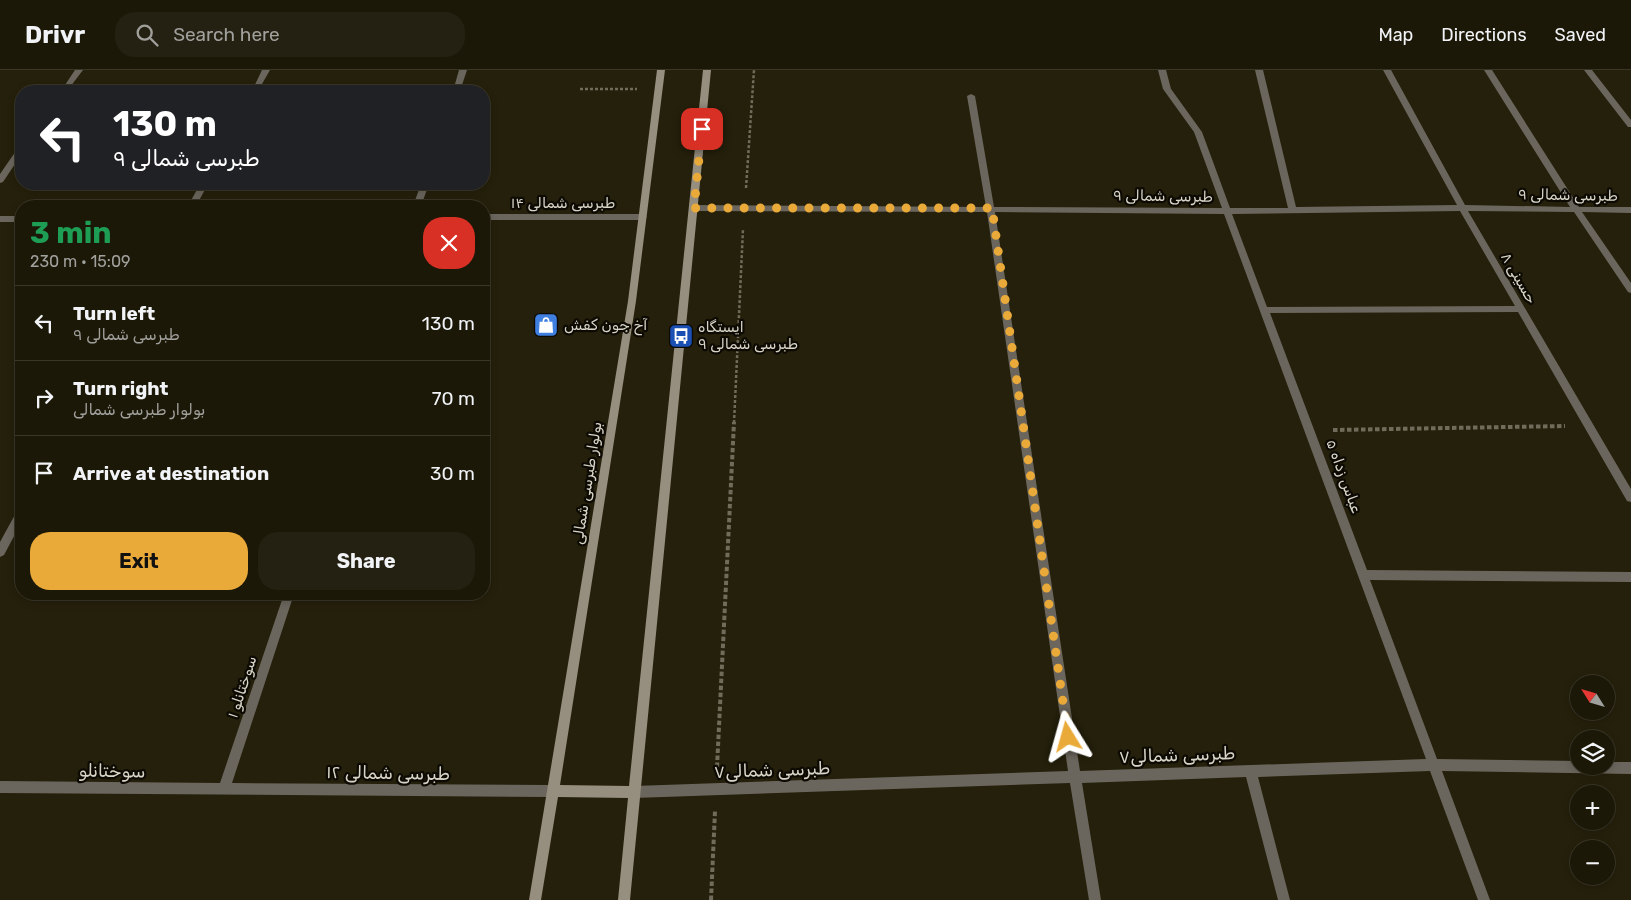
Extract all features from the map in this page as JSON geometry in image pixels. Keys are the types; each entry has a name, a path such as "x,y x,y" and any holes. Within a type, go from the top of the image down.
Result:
{"main road":[{"name":"بولوار طبرسی شمالی","path":"535,900 632,301 661,70"},
{"path":"624,900 708,70"},
{"path":"552,791 634,792"}],"street":[{"path":"68,85 79,70"},
{"path":"258,85 266,70"},
{"path":"458,85 463,70"},
{"name":"عباس زداه ۵","path":"1162,70 1167,89 1198,132 1484,900"},
{"path":"1258,70 1293,210"},
{"name":"حسینی ۸","path":"1387,70 1462,208 1631,498"},
{"path":"1488,70 1576,209 1631,290"},
{"path":"1588,70 1631,125"},
{"path":"971,96 992,208 1074,776 1095,900"},
{"path":"0,180 15,159"},
{"name":"طبرسی شمالی ۹","path":"694,208 992,208 1227,211 1462,208 1631,210"},
{"name":"طبرسی شمالی ۱۴","path":"490,217 643,217"},
{"path":"0,219 15,219"},
{"path":"1265,310 1521,309"},
{"path":"0,552 15,525"},
{"path":"1364,575 1631,577"},
{"name":"سوختانلو ۱","path":"224,789 287,600"},
{"name":"طبرسی شمالی۷","path":"634,792 1435,765 1631,768"},
{"path":"1250,770 1284,900"},
{"name":"سوختانلو","path":"0,787 224,789"},
{"name":"طبرسی شمالی ۱۲","path":"224,789 552,791"}],"path":[{"path":"711,900 744,208 754,70"},
{"path":"580,89 659,88"},
{"path":"1310,431 1589,426"}],"place":[{"name":"آخ جون کفش","path":"546,325"},
{"name":"ایستگاه طبرسی شمالی ۹","path":"681,336"}],"route":[{"path":"702,129 694,208 992,208 1068,737"}]}
